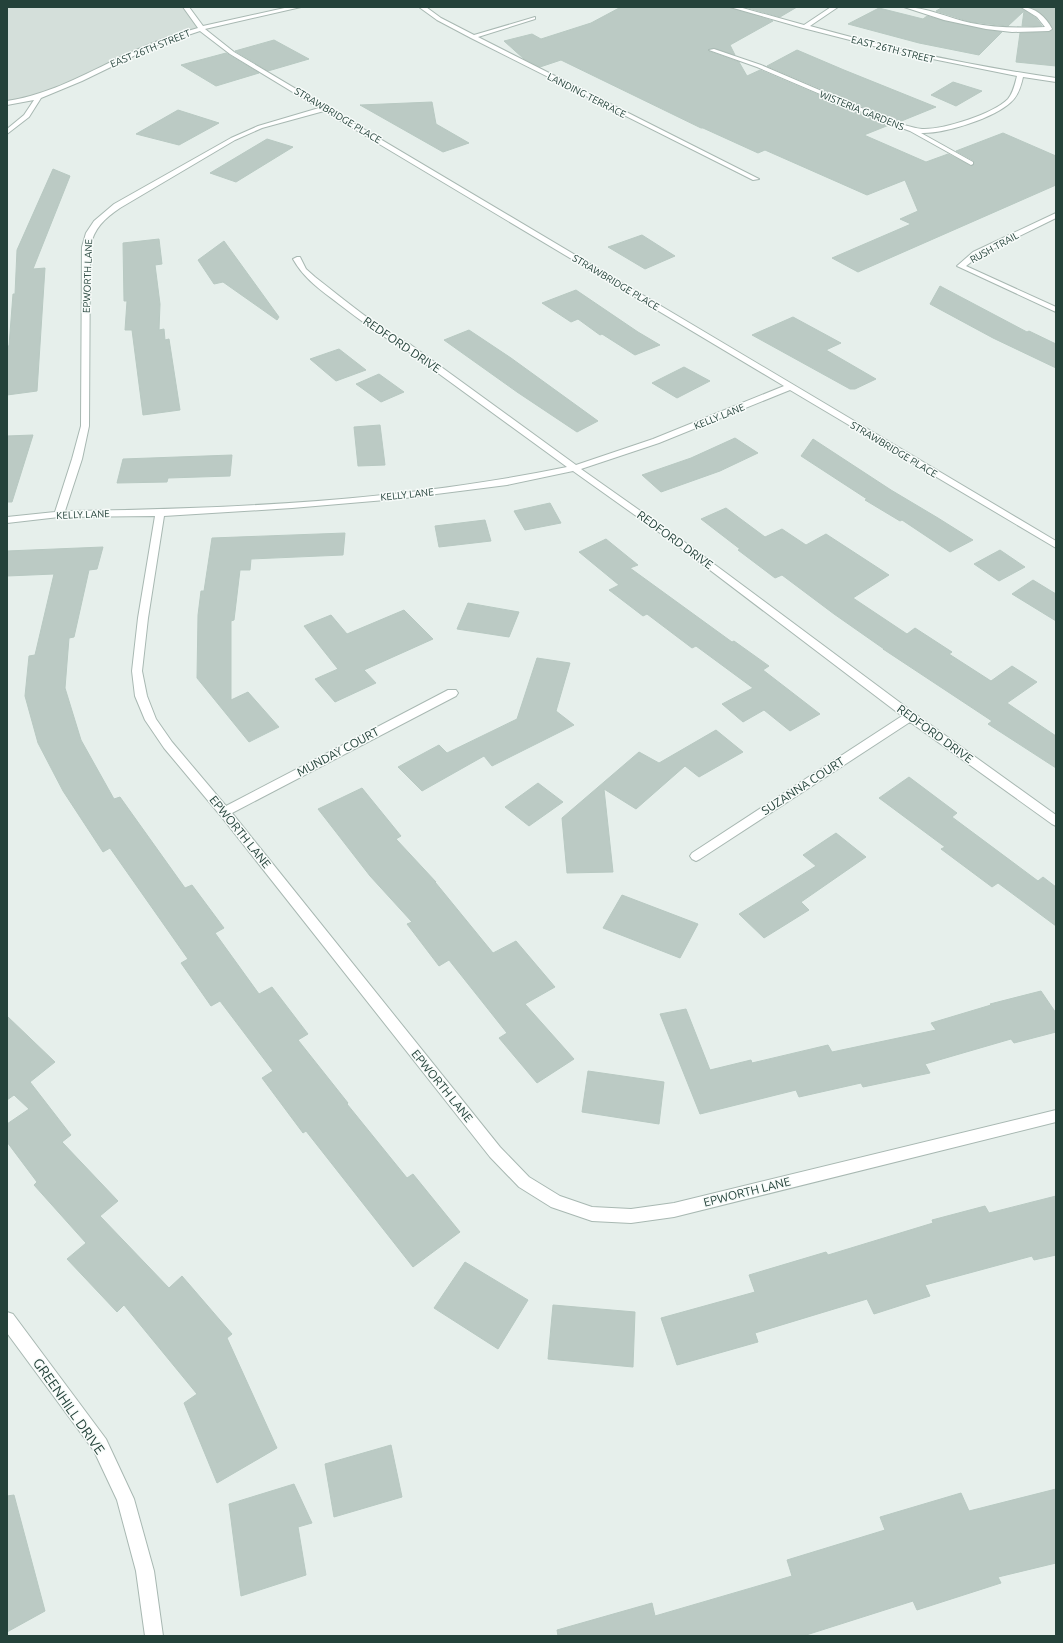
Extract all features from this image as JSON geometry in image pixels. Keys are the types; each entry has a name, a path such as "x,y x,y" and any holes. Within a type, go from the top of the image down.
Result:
{"street":[{"name":"STRAWBRIDGE PLACE","path":"186,7 204,32 232,52 1056,545"},
{"name":"EAST 26TH STREET","path":"7,103 38,98 50,94 151,45 201,28 298,7"},
{"name":"LANDING TERRACE","path":"422,7 439,19 473,37 755,179"},
{"name":"EAST 26TH STREET","path":"733,7 913,55 1020,75 1056,80"},
{"path":"805,27 835,7"},
{"path":"907,7 946,18 996,29 1049,29 1046,22 1041,17 1024,7"},
{"path":"473,37 533,18"},
{"name":"WISTERIA GARDENS","path":"712,50 759,66 907,128 933,130 998,110 1009,101 1017,89 1020,75"},
{"path":"7,132 27,116 38,98"},
{"name":"EPWORTH LANE","path":"59,514 77,459 85,426 86,247 88,235 94,225 104,215 117,206 233,139 260,127 326,108"},
{"path":"907,128 971,163"},
{"name":"RUSH TRAIL","path":"1056,215 976,254 961,266 1056,310"},
{"name":"REDFORD DRIVE","path":"297,259 303,270 312,280 370,324 387,336 408,346 519,429 680,543 910,716 1056,822"},
{"name":"KELLY LANE","path":"7,520 59,514 160,513 292,505 397,496 507,482 575,468 656,441 790,387"},
{"name":"EPWORTH LANE","path":"160,513 151,560 137,671 141,696 151,720 168,745 224,812 495,1152 524,1182 556,1202 592,1214 631,1216 674,1210 1056,1116"},
{"name":"MUNDAY COURT","path":"224,812 452,693"},
{"name":"SUZANNA COURT","path":"696,856 910,716"},
{"name":"GREENHILL DRIVE","path":"7,1320 100,1444 125,1499 144,1571 154,1636"}],"shaded area":[{"path":"7,7 186,7 201,28 151,45 50,94 7,103"}],"building":[{"path":"621,7 729,7 773,21 730,45 735,55 714,48 709,49 708,51 739,62 747,76 760,70 889,125 864,135 926,162 948,154 972,166 974,161 956,151 1003,133 1056,156 1056,185 858,272 832,258 911,224 900,219 918,211 905,180 867,195 765,150 758,153 701,128 561,60 540,67 524,59 504,41 532,34 541,39 591,23"},
{"path":"745,7 797,7 780,17"},
{"path":"943,7 1020,7 1036,18 1042,26 1022,26 1024,11 1008,26 971,22 936,11"},
{"path":"1030,7 1056,7 1056,66 1016,62 1020,33 1049,32 1053,29 1044,16"},
{"path":"879,8 923,19 927,16 944,21 1002,32 979,55 919,43 848,24"},
{"path":"274,40 309,59 268,71 235,51"},
{"path":"797,50 936,107 899,122 767,66"},
{"path":"226,53 259,73 216,86 181,65"},
{"path":"953,82 982,91 956,106 931,95"},
{"path":"432,102 436,124 469,143 443,152 360,105"},
{"path":"178,110 219,123 179,145 136,134"},
{"path":"267,139 293,147 236,182 210,173"},
{"path":"53,169 70,176 33,269 45,268 37,391 7,395 7,346 9,346 13,294 15,294 17,250"},
{"path":"642,235 675,256 645,269 608,247"},
{"path":"159,239 162,264 155,265 160,304 159,330 164,329 165,340 169,339 180,410 143,415 132,330 125,330 127,301 124,301 123,243"},
{"path":"224,241 279,317 277,320 223,282 214,284 198,260"},
{"path":"940,286 1027,332 1029,331 1056,344 1056,368 993,338 930,304"},
{"path":"576,290 660,345 635,355 602,334 600,335 578,319 571,322 542,303"},
{"path":"793,317 841,343 826,350 876,379 855,389 850,389 752,335"},
{"path":"469,330 511,358 598,421 577,432 517,392 444,340"},
{"path":"339,349 366,370 336,381 310,359"},
{"path":"684,367 710,381 677,398 652,383"},
{"path":"379,374 404,392 381,402 356,384"},
{"path":"380,425 385,465 358,466 354,427"},
{"path":"33,435 12,502 7,502 7,436"},
{"path":"735,438 758,453 720,471 661,492 642,475 691,458"},
{"path":"813,439 891,490 973,540 950,552 902,520 900,521 865,500 867,499 801,456"},
{"path":"232,455 230,476 168,478 167,482 117,483 123,459"},
{"path":"550,503 561,523 525,530 514,511"},
{"path":"726,508 765,537 782,529 806,545 826,534 889,575 853,598 907,634 915,628 952,652 949,654 991,681 1012,666 1037,682 1007,703 1056,736 1056,768 988,724 992,721 883,649 782,575 775,578 701,519"},
{"path":"485,520 491,541 439,547 435,526"},
{"path":"345,533 343,555 251,559 250,570 240,570 234,620 231,621 231,700 248,692 279,727 249,742 197,678 198,615 201,591 204,591 212,538"},
{"path":"606,539 638,565 630,568 732,642 734,641 769,666 763,670 820,714 790,731 764,710 743,722 722,704 753,688 696,646 692,648 647,614 643,616 609,590 619,585 579,552"},
{"path":"103,547 97,569 89,570 74,637 69,638 65,688 81,740 114,799 120,797 185,888 192,885 224,928 215,933 259,994 272,987 308,1034 298,1040 348,1103 347,1104 407,1178 413,1174 460,1232 413,1267 306,1131 303,1133 262,1078 273,1071 220,1001 211,1006 181,963 188,959 110,848 103,852 63,791 38,743 25,696 29,656 35,655 54,574 7,576 7,551"},
{"path":"1000,550 1025,567 999,581 974,564"},
{"path":"1033,580 1056,594 1056,621 1012,594"},
{"path":"468,603 519,612 509,637 457,629"},
{"path":"404,610 433,639 364,670 376,683 335,702 315,679 338,669 304,626 331,615 347,634"},
{"path":"537,658 570,663 556,711 574,725 492,766 484,756 422,791 398,767 439,745 447,753 517,719"},
{"path":"716,730 743,752 699,777 685,766 636,809 604,789 613,872 567,873 562,818 639,752 659,763"},
{"path":"909,777 957,813 952,817 1038,881 1043,877 1056,887 1056,926 998,883 992,887 941,849 945,847 879,798"},
{"path":"538,783 563,802 529,826 505,807"},
{"path":"362,788 401,836 396,839 436,882 493,953 516,941 555,987 525,1004 574,1059 537,1083 499,1038 507,1033 449,960 439,966 407,924 412,922 370,876 318,809"},
{"path":"836,833 866,857 801,902 809,910 764,938 739,914 816,866 803,855"},
{"path":"622,895 698,924 680,958 603,928"},
{"path":"1041,991 1056,1013 1056,1032 1014,1043 1011,1039 925,1064 930,1073 863,1087 861,1083 799,1097 796,1090 700,1114 660,1014 686,1009 710,1070 751,1060 752,1063 828,1045 832,1052 936,1030 931,1023 991,1005 990,1004"},
{"path":"7,1016 55,1062 30,1082 71,1135 62,1142 118,1201 100,1216 169,1288 182,1276 232,1334 227,1338 277,1448 217,1483 184,1403 197,1394 124,1305 117,1312 67,1259 86,1243 34,1185 37,1182 7,1142 7,1124 29,1109 14,1095 7,1100"},
{"path":"588,1071 664,1082 659,1124 582,1112"},
{"path":"1056,1196 1056,1255 1034,1260 1032,1256 925,1285 930,1296 874,1314 867,1299 755,1333 758,1342 677,1365 661,1318 755,1292 749,1275 826,1252 828,1255 933,1223 932,1220 985,1206 989,1213"},
{"path":"465,1262 528,1300 498,1349 434,1308"},
{"path":"553,1305 635,1312 633,1367 548,1359"},
{"path":"391,1445 402,1497 334,1517 325,1464"},
{"path":"294,1484 312,1523 298,1527 306,1575 241,1596 229,1504"},
{"path":"1056,1489 1056,1563 998,1577 1001,1583 917,1610 913,1601 803,1636 558,1636 557,1630 652,1603 655,1616 792,1576 787,1560 885,1530 880,1517 961,1493 969,1511"},
{"path":"14,1495 45,1611 7,1632 7,1496"}]}
